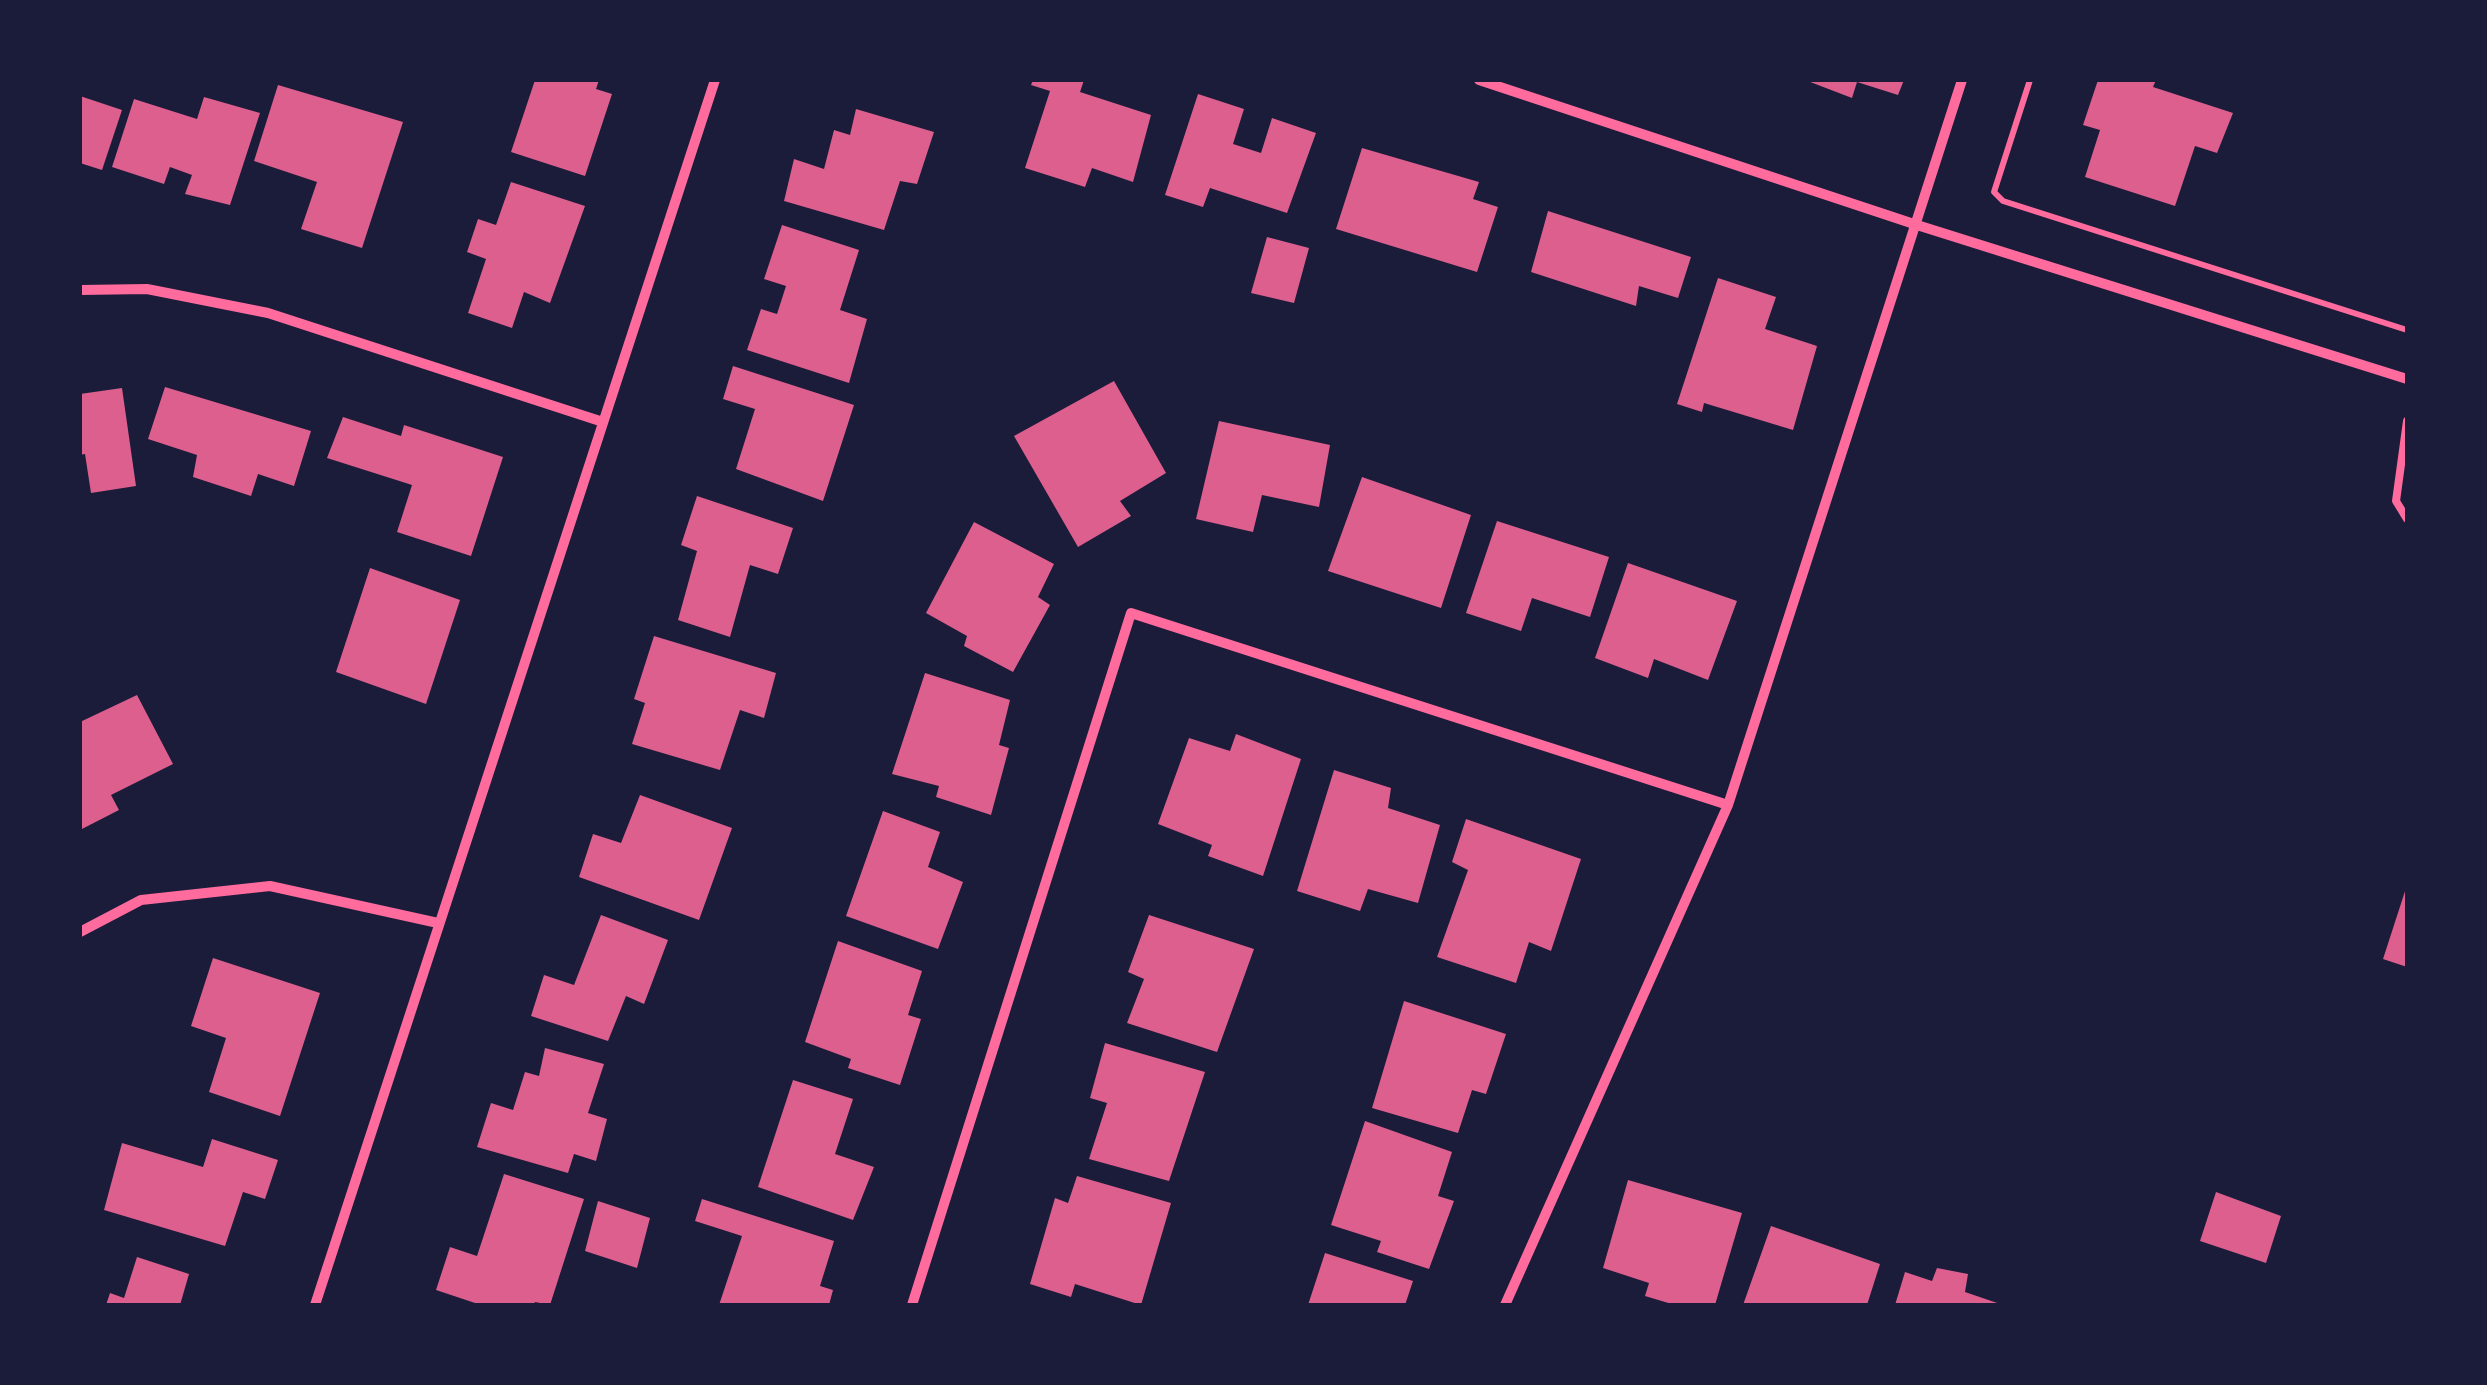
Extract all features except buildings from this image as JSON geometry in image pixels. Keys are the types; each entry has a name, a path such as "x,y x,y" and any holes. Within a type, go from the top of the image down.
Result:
{"street":[{"path":"315,1305 715,80"},
{"path":"1479,80 1917,226 2407,379"},
{"path":"1505,1305 1728,805 1962,80"},
{"path":"80,290 146,289 268,314 603,422"},
{"path":"912,1305 1131,614 1728,805"},
{"path":"80,932 141,900 270,886 438,923"}],"lane":[{"path":"2407,421 2396,501 2407,519"}],"path":[{"path":"2030,80 1994,192 2003,201 2407,330"}]}
